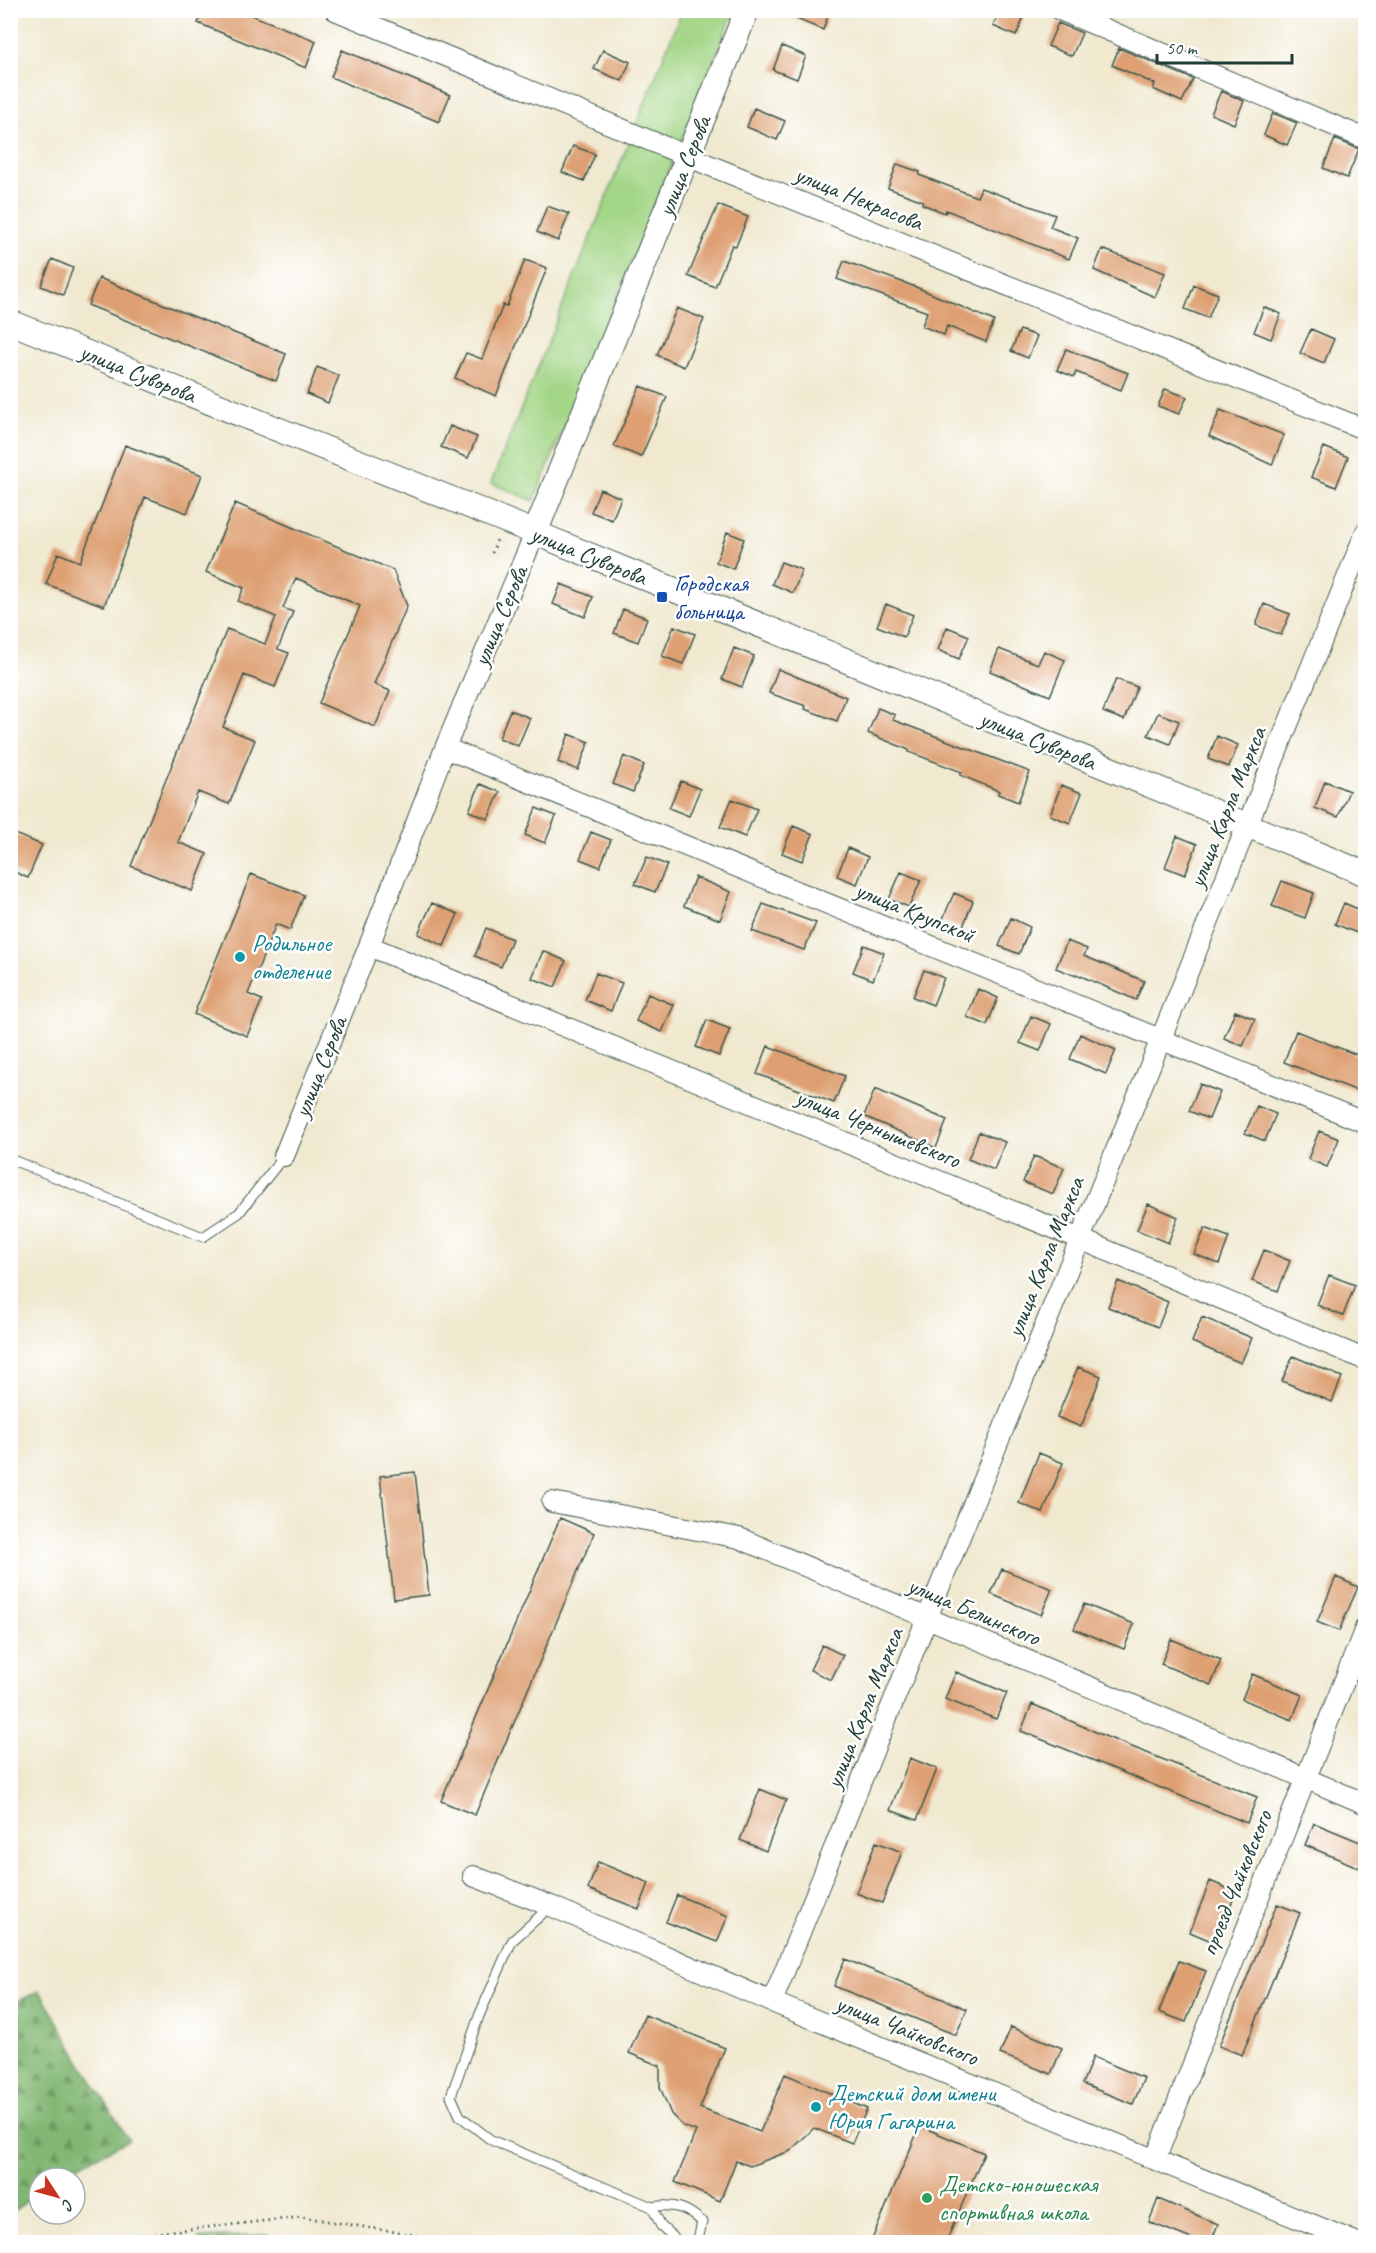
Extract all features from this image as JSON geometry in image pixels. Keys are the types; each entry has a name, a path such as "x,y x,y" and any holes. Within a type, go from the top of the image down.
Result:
{"street":[{"name":"улица Некрасова","path":"335,10 688,157 1365,430"},
{"name":"улица Серова","path":"284,1156 369,946 445,748 535,533 747,10"},
{"path":"1060,10 1365,139"},
{"name":"улица Суворова","path":"10,322 535,533 1365,874"},
{"name":"улица Карла Маркса","path":"772,2002 1365,531"},
{"name":"улица Крупской","path":"445,748 1365,1123"},
{"name":"улица Чернышевского","path":"369,946 1080,1239 1365,1360"},
{"name":"улица Белинского","path":"552,1502 739,1538 1365,1804"},
{"name":"проезд Чайковского","path":"1155,2160 1365,1626"},
{"name":"улица Чайковского","path":"473,1876 551,1906 772,2002 1355,2242"}],"lane":[{"path":"10,1159 203,1237 239,1213 284,1156"},
{"path":"551,1906 512,1941 479,2016 450,2096 460,2116 491,2140 652,2207 661,2205 691,2211 702,2222 698,2240 688,2242"},
{"path":"652,2207 661,2226 679,2242"}],"path":[{"path":"492,553 499,533"},
{"path":"101,2242 163,2232 302,2217 421,2236 442,2242"}],"green space":[{"path":"682,11 734,11 534,501 491,483"},
{"path":"40,1991 129,2140 77,2166 27,2166 27,2201 11,2213 11,2004"},
{"path":"269,2235 270,2242 197,2242 199,2238"}],"building":[{"path":"203,10 239,10 316,41 306,68 198,23"},
{"path":"775,10 830,10 823,30"},
{"path":"1000,10 1027,10 1016,36 993,26"},
{"path":"1058,23 1082,33 1072,56 1048,46"},
{"path":"782,46 806,56 797,79 773,70"},
{"path":"1119,48 1193,79 1182,102 1153,89 1155,84 1112,65"},
{"path":"342,50 450,95 439,122 331,77"},
{"path":"603,50 630,62 622,81 594,69"},
{"path":"1221,91 1244,101 1234,124 1211,114"},
{"path":"754,108 785,121 777,140 747,127"},
{"path":"1273,113 1297,123 1287,145 1264,135"},
{"path":"1335,139 1359,149 1347,178 1323,168"},
{"path":"573,146 595,154 584,181 562,172"},
{"path":"897,164 977,197 981,188 1055,215 1050,227 1078,238 1069,259 946,210 945,213 922,204 923,201 888,188"},
{"path":"718,205 748,217 736,246 732,245 715,287 688,276"},
{"path":"547,206 569,214 558,241 537,232"},
{"path":"1102,249 1165,273 1155,297 1094,270"},
{"path":"52,259 73,268 63,295 41,286"},
{"path":"525,260 547,268 496,396 455,378 466,353 482,359 503,305 507,306"},
{"path":"844,261 916,287 994,321 986,342 947,326 944,335 922,326 927,312 837,279"},
{"path":"99,278 286,354 276,381 88,305"},
{"path":"1194,285 1218,294 1208,318 1185,309"},
{"path":"1264,307 1281,314 1271,339 1254,332"},
{"path":"677,308 704,319 684,367 657,355"},
{"path":"1311,329 1334,339 1324,363 1300,353"},
{"path":"1020,330 1037,336 1028,358 1011,351"},
{"path":"1066,349 1128,373 1121,390 1076,372 1074,377 1057,370"},
{"path":"317,367 339,376 328,403 307,394"},
{"path":"640,386 667,397 641,457 614,446"},
{"path":"1165,389 1187,397 1179,414 1158,406"},
{"path":"1220,410 1284,435 1272,465 1209,436"},
{"path":"450,426 477,437 468,458 441,447"},
{"path":"125,445 202,475 187,513 145,497 104,606 46,584 58,553 80,562"},
{"path":"1324,447 1348,457 1336,487 1311,477"},
{"path":"600,489 621,498 612,520 591,512"},
{"path":"235,503 393,570 407,606 374,684 390,691 375,727 319,703 360,606 296,578 283,608 293,612 278,649 289,653 275,687 244,675 223,727 255,740 229,804 198,792 178,842 207,854 192,891 131,866 227,629 265,644 276,617 238,601 244,588 206,572"},
{"path":"727,532 744,539 733,569 716,562"},
{"path":"781,562 802,570 793,593 772,584"},
{"path":"561,584 593,597 585,617 553,604"},
{"path":"886,604 913,615 904,637 877,626"},
{"path":"1264,604 1290,614 1281,635 1256,625"},
{"path":"623,609 647,618 638,642 614,633"},
{"path":"674,626 695,634 683,664 662,656"},
{"path":"947,627 969,636 959,659 938,650"},
{"path":"734,648 754,656 742,687 722,679"},
{"path":"999,649 1038,664 1044,651 1065,660 1050,696 990,671"},
{"path":"778,669 846,697 837,721 805,709 806,706 769,693"},
{"path":"1116,679 1137,687 1124,720 1103,712"},
{"path":"878,708 895,715 893,720 1030,772 1018,802 998,794 999,791 960,775 962,772 909,752 909,750 868,733"},
{"path":"510,710 530,718 518,746 499,738"},
{"path":"1158,713 1179,721 1170,744 1148,735"},
{"path":"569,734 589,742 578,770 558,762"},
{"path":"1217,736 1238,745 1229,767 1208,759"},
{"path":"624,756 644,765 633,792 613,784"},
{"path":"681,781 700,789 689,816 669,808"},
{"path":"1325,781 1349,791 1338,817 1315,808"},
{"path":"480,784 500,792 488,819 469,811"},
{"path":"1061,785 1082,793 1070,823 1050,815"},
{"path":"732,799 757,809 745,837 720,827"},
{"path":"536,808 556,816 545,843 525,835"},
{"path":"793,826 813,834 802,861 782,853"},
{"path":"10,832 42,845 28,878 10,870"},
{"path":"591,832 611,840 600,867 580,859"},
{"path":"1177,836 1197,844 1185,875 1165,867"},
{"path":"848,848 868,857 857,884 837,876"},
{"path":"647,857 667,865 655,892 635,884"},
{"path":"901,872 921,880 909,907 889,899"},
{"name":"Родильное отделение","path":"251,874 304,895 290,930 276,924 248,994 262,1000 247,1036 194,1014"},
{"path":"695,877 731,892 720,920 684,906"},
{"path":"1282,881 1314,893 1305,918 1272,906"},
{"path":"954,893 973,901 962,929 942,921"},
{"path":"432,903 458,914 444,946 418,934"},
{"path":"1344,903 1365,912 1357,933 1335,924"},
{"path":"763,904 816,923 804,950 752,931"},
{"path":"1011,918 1030,927 1019,954 999,946"},
{"path":"486,928 512,939 501,967 475,956"},
{"path":"1067,941 1087,949 1084,956 1144,981 1136,1000 1076,974 1076,976 1056,968"},
{"path":"864,945 884,953 873,980 853,972"},
{"path":"543,951 566,961 555,987 532,978"},
{"path":"924,970 944,978 933,1005 913,997"},
{"path":"596,973 622,983 611,1011 585,1000"},
{"path":"978,989 998,998 987,1025 967,1017"},
{"path":"648,994 674,1005 662,1032 636,1021"},
{"path":"1235,1011 1255,1019 1243,1046 1224,1038"},
{"path":"1031,1016 1051,1024 1040,1051 1020,1043"},
{"path":"707,1020 730,1029 719,1056 696,1047"},
{"path":"1296,1031 1365,1058 1365,1078 1360,1092 1284,1062"},
{"path":"1080,1034 1116,1050 1106,1074 1070,1059"},
{"path":"768,1046 845,1076 834,1103 757,1074"},
{"path":"1200,1084 1220,1092 1209,1119 1189,1111"},
{"path":"875,1089 947,1120 936,1148 864,1116"},
{"path":"1257,1106 1276,1114 1265,1141 1245,1133"},
{"path":"1319,1131 1339,1139 1327,1167 1308,1159"},
{"path":"979,1132 1005,1142 994,1170 968,1159"},
{"path":"1034,1156 1064,1168 1053,1194 1023,1182"},
{"path":"1148,1204 1178,1217 1168,1243 1137,1230"},
{"path":"1205,1228 1229,1237 1219,1264 1194,1254"},
{"path":"1264,1250 1290,1261 1278,1291 1252,1281"},
{"path":"1329,1275 1355,1285 1343,1316 1317,1305"},
{"path":"1118,1281 1168,1302 1158,1327 1108,1307"},
{"path":"1202,1317 1252,1338 1241,1363 1192,1342"},
{"path":"1293,1356 1342,1377 1332,1402 1282,1381"},
{"path":"1078,1367 1101,1376 1081,1427 1057,1417"},
{"path":"1039,1453 1063,1463 1043,1513 1019,1503"},
{"path":"415,1472 429,1595 394,1599 380,1476"},
{"path":"560,1518 594,1533 475,1815 441,1801"},
{"path":"1002,1569 1052,1589 1041,1615 991,1594"},
{"path":"1336,1577 1358,1587 1339,1631 1317,1622"},
{"path":"1084,1604 1134,1624 1124,1649 1074,1629"},
{"path":"1171,1639 1221,1660 1211,1685 1161,1664"},
{"path":"822,1645 843,1655 831,1680 810,1670"},
{"path":"956,1672 1007,1693 996,1719 945,1699"},
{"path":"1252,1674 1302,1695 1292,1720 1242,1699"},
{"path":"1032,1704 1107,1737 1257,1797 1247,1823 1021,1731"},
{"path":"910,1758 937,1769 917,1820 890,1810"},
{"path":"760,1789 786,1800 766,1851 740,1840"},
{"path":"1314,1823 1365,1844 1365,1870 1305,1845"},
{"path":"876,1842 902,1852 882,1903 856,1893"},
{"path":"598,1862 649,1883 639,1909 588,1889"},
{"path":"1210,1881 1236,1892 1216,1943 1190,1932"},
{"path":"677,1895 728,1916 717,1942 666,1922"},
{"path":"1277,1904 1300,1913 1242,2055 1219,2046"},
{"path":"845,1959 967,2009 956,2035 834,1986"},
{"path":"1179,1961 1206,1971 1186,2022 1159,2012"},
{"name":"Детский дом имени Юрия Гагарина","path":"645,2015 725,2048 700,2108 760,2132 785,2074 867,2109 852,2143 814,2128 790,2151 750,2166 736,2161 720,2201 675,2182 696,2131 683,2126 671,2114 660,2087 660,2066 629,2053"},
{"path":"1011,2027 1062,2048 1051,2074 1000,2054"},
{"path":"1093,2057 1144,2078 1133,2104 1082,2084"},
{"name":"Детско-юношеская спортивная школа","path":"920,2126 984,2153 946,2242 871,2242"},
{"path":"1158,2199 1218,2224 1211,2242 1199,2242 1149,2222"}],"place":[{"name":"Городская больница","path":"662,597"},
{"name":"Родильное отделение","path":"240,957"},
{"name":"Детский дом имени Юрия Гагарина","path":"816,2107"},
{"name":"Детско-юношеская спортивная школа","path":"927,2198"}]}
